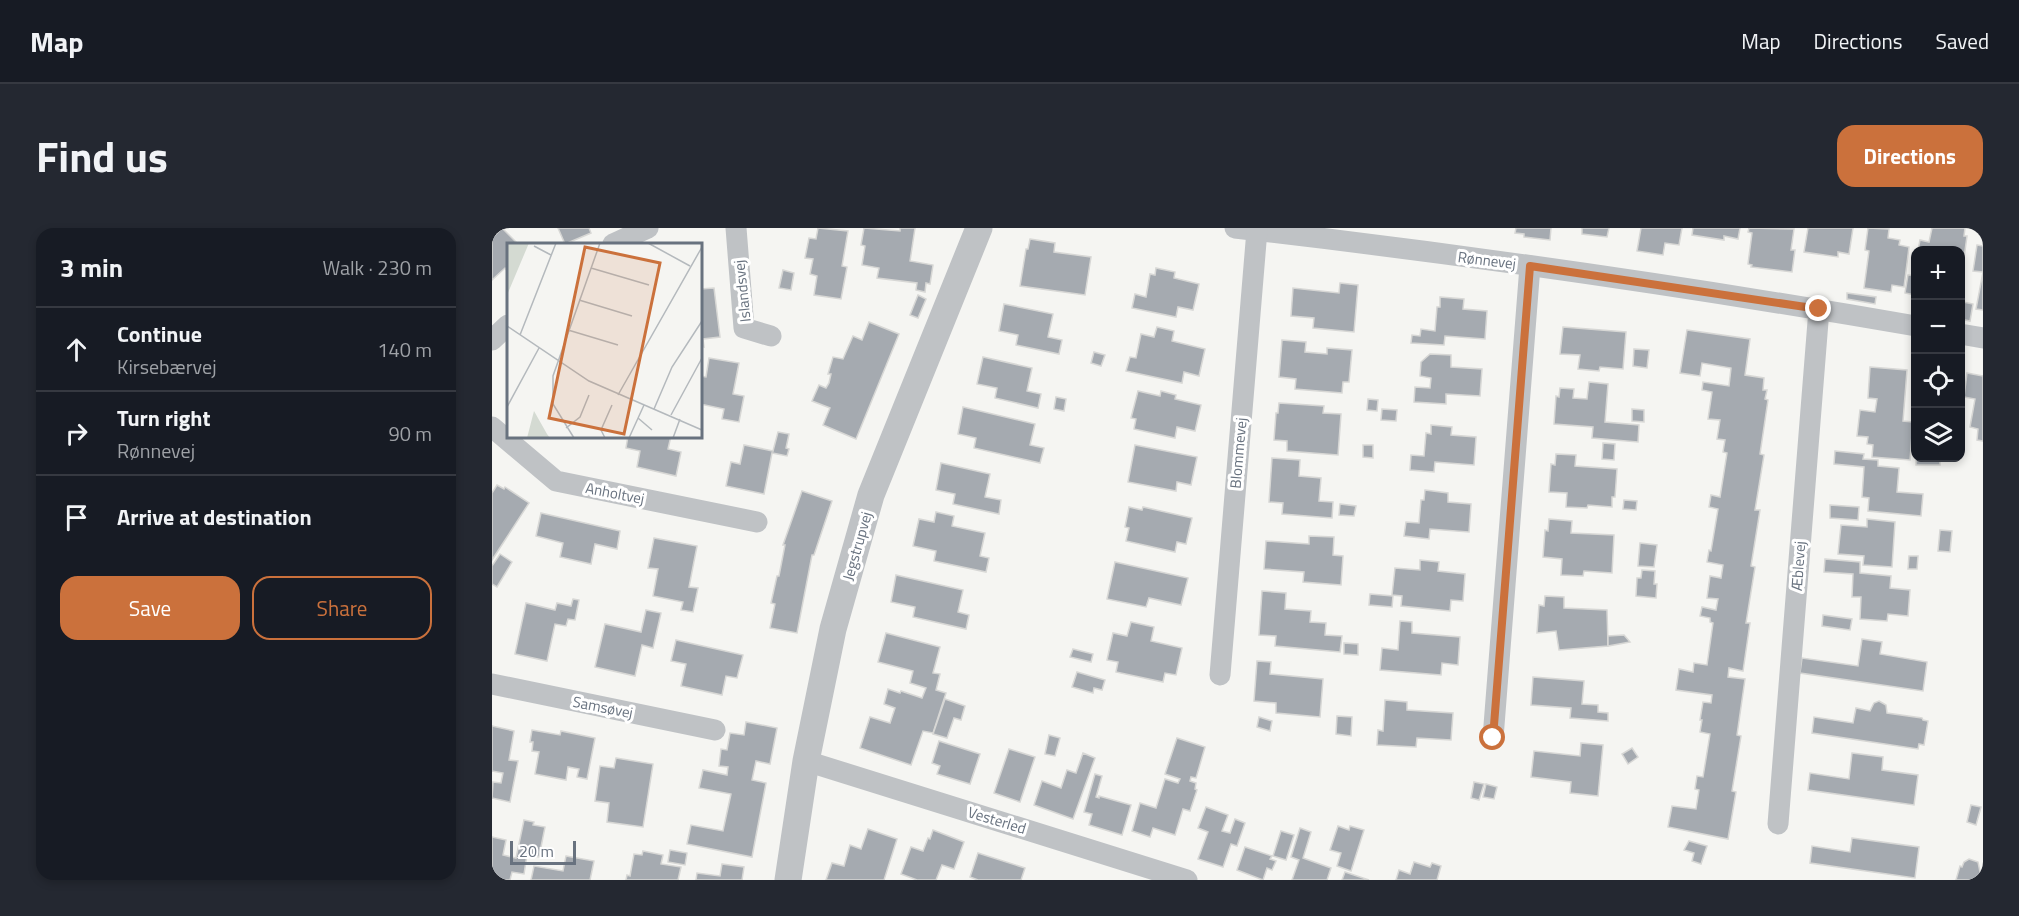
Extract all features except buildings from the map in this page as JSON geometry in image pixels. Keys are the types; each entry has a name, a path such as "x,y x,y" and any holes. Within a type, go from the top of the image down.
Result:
{"street":[{"path":"615,243 648,228"},
{"name":"Islandsvej","path":"736,228 744,328 771,336"},
{"name":"Jegstrupvej","path":"788,880 806,760 833,629 871,495 979,228"},
{"name":"Rønnevej","path":"1235,228 1530,266 1819,309 1911,325"},
{"name":"Blommevej","path":"1220,675 1257,230"},
{"path":"1493,738 1530,266"},
{"name":"Æblevej","path":"1778,824 1819,309"},
{"path":"492,340 507,326"},
{"path":"1965,335 1983,338"},
{"name":"Anholtvej","path":"492,428 556,481 757,522"},
{"name":"Samsøvej","path":"492,684 715,730"},
{"name":"Vesterled","path":"806,760 1187,880"}],"route":[{"path":"1493,738 1530,266 1819,309"}]}
